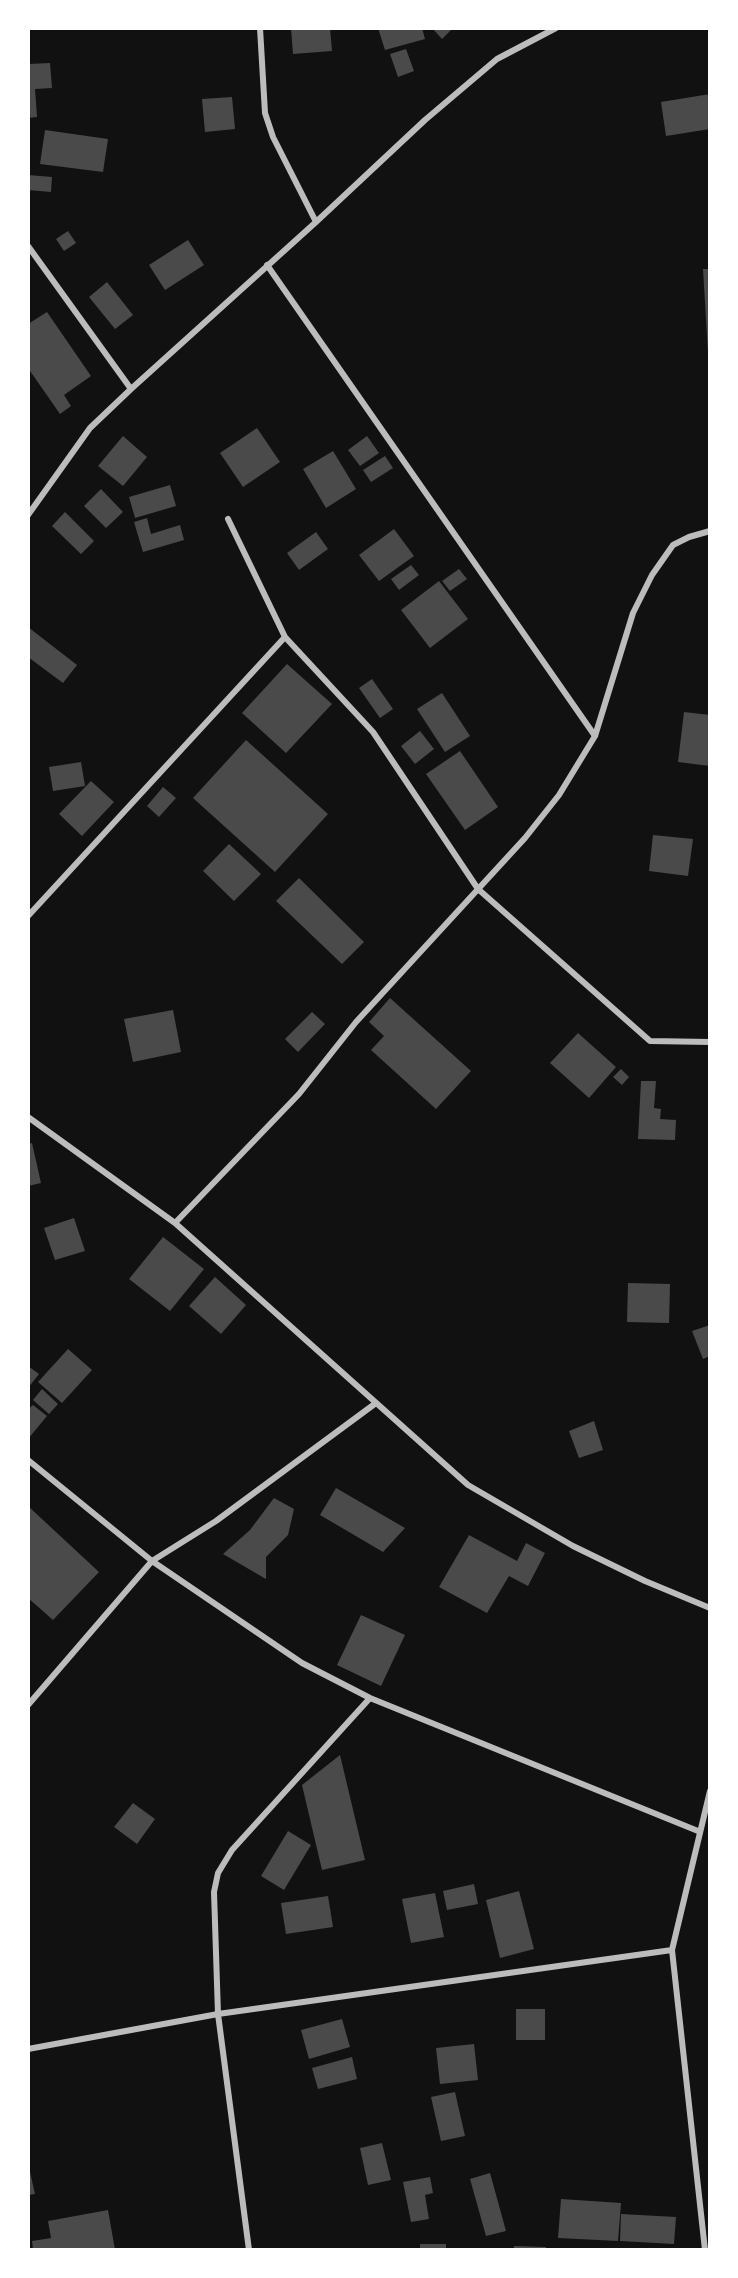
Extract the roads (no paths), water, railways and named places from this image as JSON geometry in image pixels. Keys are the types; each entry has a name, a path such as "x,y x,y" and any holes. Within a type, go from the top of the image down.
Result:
{"street":[{"path":"260,28 265,113 273,136 316,222"},
{"path":"28,515 90,428 131,389 425,120 497,58 556,28"},
{"path":"28,246 131,389"},
{"path":"267,265 595,736"},
{"path":"228,519 285,637 373,732 478,889 650,1041 710,1042"},
{"path":"175,1223 299,1094 356,1022 525,838 559,795 595,736 633,613 652,575 673,545 689,537 710,531"},
{"path":"28,916 285,637"},
{"path":"28,1117 175,1223 468,1485 573,1546 645,1581 710,1608"},
{"path":"28,1705 152,1561 216,1521 376,1403"},
{"path":"28,1460 152,1561 302,1664 370,1698 698,1831"},
{"path":"249,2250 218,2014 214,1892 218,1873 232,1850 370,1698"},
{"path":"705,2250 672,1950 698,1831 710,1791"},
{"path":"28,2049 218,2014 672,1950"}]}
